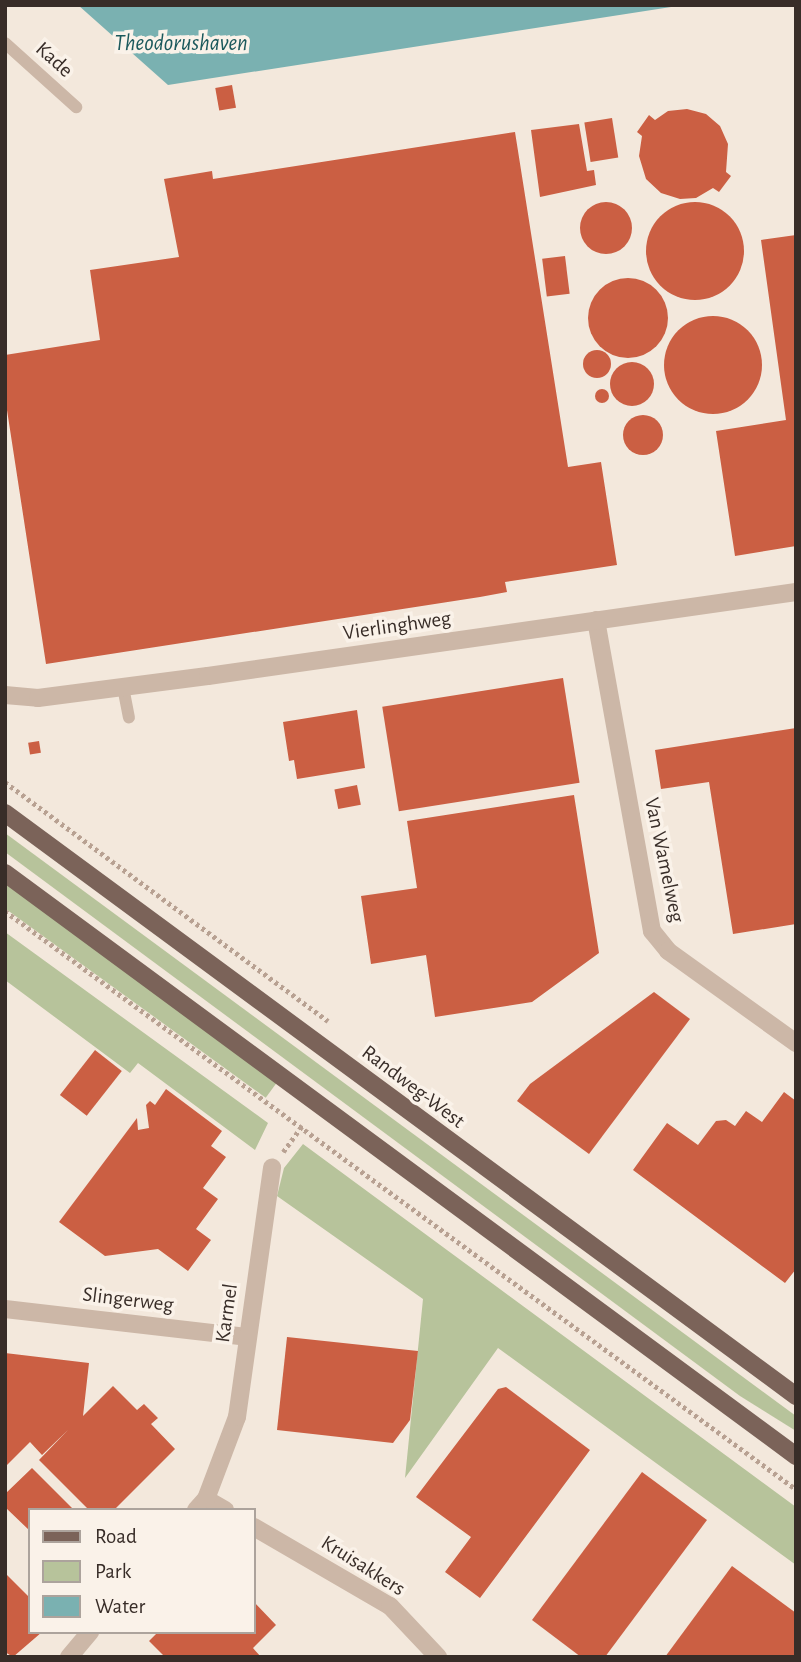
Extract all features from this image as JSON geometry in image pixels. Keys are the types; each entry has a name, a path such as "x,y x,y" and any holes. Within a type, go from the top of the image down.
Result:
{"main road":[{"name":"Randweg-West","path":"5,813 796,1396"},
{"path":"5,873 796,1456"}],"street":[{"name":"Vierlinghweg","path":"5,695 38,698 123,687 796,592"},
{"name":"Van Wamelweg","path":"596,620 652,932 668,951 796,1043"},
{"name":"Karmel","path":"201,1504 237,1417 246,1337 272,1167"},
{"name":"Slingerweg","path":"5,1309 246,1337"},
{"name":"Kruisakkers","path":"256,1528 390,1606 438,1657"},
{"path":"69,1657 88,1634"}],"lane":[{"name":"Kade","path":"5,43 76,107"},
{"path":"123,687 129,717"}],"path":[{"path":"5,911 303,1124 796,1489"},
{"path":"272,1167 303,1124"}],"green space":[{"path":"5,833 796,1416 796,1431 740,1396 5,852"},
{"path":"5,880 279,1079 266,1098 5,908"},
{"path":"5,932 268,1123 255,1150 138,1063 130,1073 5,980"},
{"path":"303,1144 796,1507 796,1565 498,1348 405,1478 423,1299 277,1196 284,1168"}],"water":[{"name":"Theodorushaven","path":"78,5 684,5 168,85"}],"building":[{"path":"232,85 236,108 219,111 215,88"},
{"path":"687,109 706,114 720,126 728,144 726,172 731,176 719,192 713,188 696,198 680,199 661,193 646,179 639,156 642,136 637,132 649,115 655,120 668,111"},
{"path":"612,118 618,158 591,162 584,122"},
{"path":"579,124 587,171 594,170 596,185 540,197 531,130"},
{"path":"515,132 568,467 601,462 617,565 505,582 507,592 480,597 46,664 5,397 5,355 100,340 90,270 179,257 164,179 212,171 213,179"},
{"path":"606,202 616,204 624,210 630,218 630,238 624,246 616,252 606,254 596,252 588,246 582,238 580,228 582,218 588,210 596,204"},
{"path":"695,202 714,206 730,216 740,232 744,251 740,270 730,286 714,296 695,300 676,296 660,286 650,270 646,251 650,232 660,216 676,206"},
{"path":"796,235 796,546 735,556 716,431 786,420 761,240"},
{"path":"565,256 570,294 547,297 542,259"},
{"path":"628,278 643,281 656,290 665,303 668,318 665,333 656,346 643,355 628,358 613,355 600,346 591,333 588,318 591,303 600,290 613,281"},
{"path":"713,316 732,320 748,330 758,346 762,365 758,384 748,400 732,410 713,414 694,410 678,400 668,384 664,365 668,346 678,330 694,320"},
{"path":"597,350 607,354 611,364 607,374 597,378 587,374 583,364 587,354"},
{"path":"632,362 647,369 654,384 647,399 632,406 617,399 610,384 617,369"},
{"path":"599,389 605,389 609,396 605,403 599,403 595,399 595,393"},
{"path":"643,415 651,416 657,421 662,427 662,443 657,449 651,454 643,455 635,454 629,449 624,443 623,435 624,427 629,421 635,416"},
{"path":"563,678 580,783 399,811 382,707"},
{"path":"357,710 365,768 297,779 294,760 289,761 283,722"},
{"path":"796,728 796,924 733,934 709,782 661,789 655,750"},
{"path":"39,741 41,753 30,755 28,743"},
{"path":"357,785 361,805 338,809 334,789"},
{"path":"574,795 599,953 532,1002 435,1017 426,955 371,964 361,896 417,888 407,821"},
{"path":"654,992 690,1019 589,1154 517,1101 530,1084"},
{"path":"95,1050 122,1071 87,1116 60,1095"},
{"path":"166,1089 222,1131 211,1146 226,1157 203,1188 218,1199 196,1229 211,1240 188,1271 158,1249 105,1256 59,1222 137,1118 138,1130 149,1128 146,1105 150,1101 155,1105"},
{"path":"784,1092 796,1101 796,1269 785,1283 633,1170 667,1123 698,1145 716,1121 726,1120 735,1126 746,1111 762,1122"},
{"path":"287,1337 418,1351 410,1420 393,1443 277,1430"},
{"path":"5,1353 89,1363 83,1416 113,1386 137,1410 144,1404 158,1418 151,1424 175,1449 116,1508 87,1508 39,1460 68,1430 42,1455 30,1442 5,1467"},
{"path":"506,1387 590,1450 480,1598 445,1572 471,1537 416,1497 498,1389"},
{"path":"32,1468 72,1508 28,1508 28,1529 5,1507 5,1494"},
{"path":"642,1472 707,1520 605,1657 581,1657 532,1620"},
{"path":"732,1566 796,1613 796,1657 665,1657"},
{"path":"5,1573 28,1596 28,1634 40,1634 13,1657 5,1652"},
{"path":"256,1604 276,1625 253,1648 261,1657 165,1657 149,1641 156,1634 256,1634"}]}
